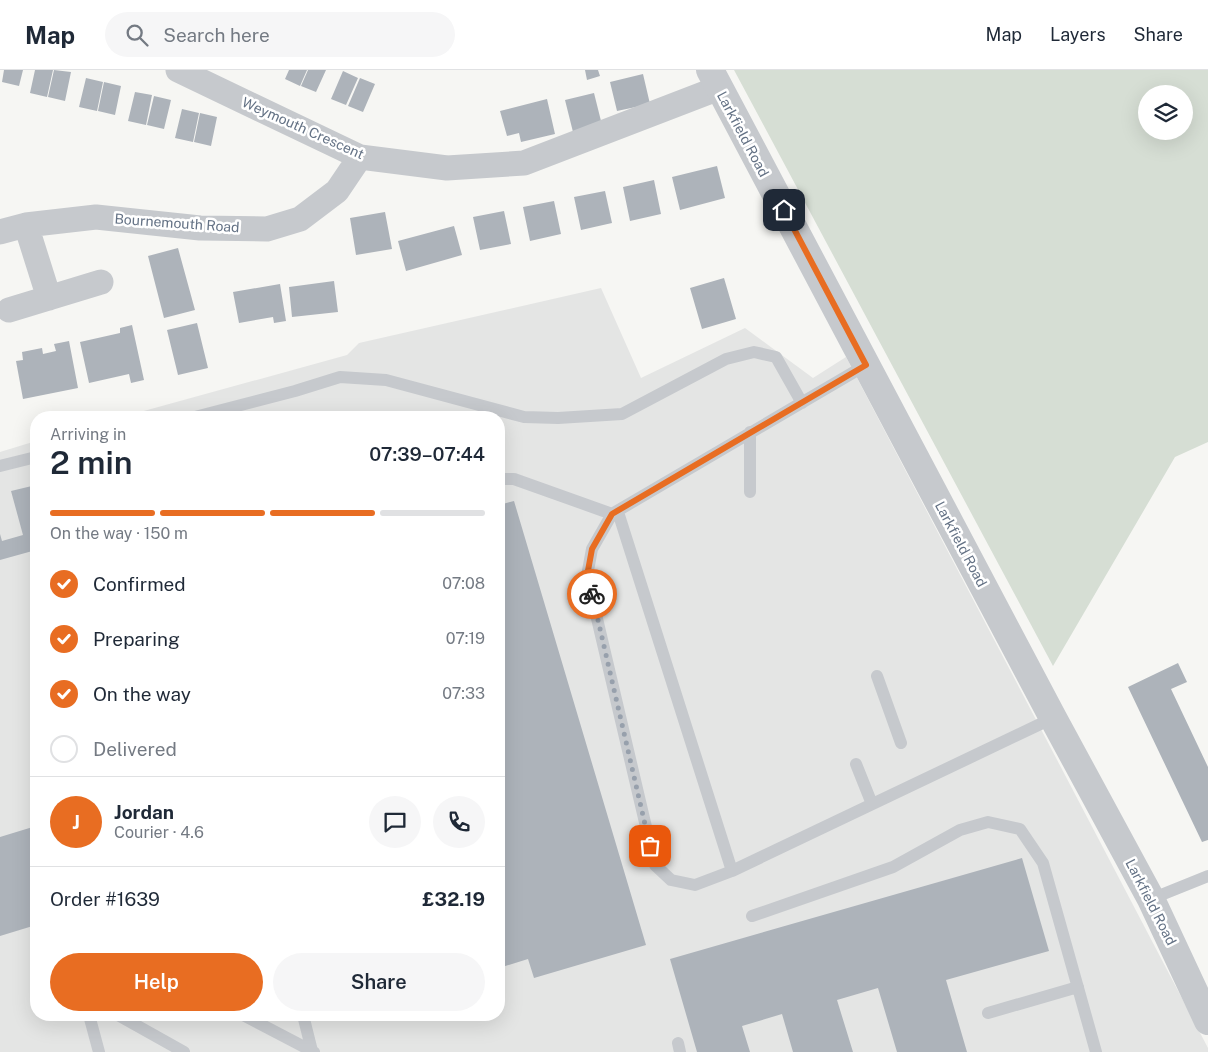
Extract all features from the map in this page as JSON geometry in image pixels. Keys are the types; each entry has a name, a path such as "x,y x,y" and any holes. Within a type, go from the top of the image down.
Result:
{"street":[{"name":"Weymouth Crescent","path":"178,70 360,157 447,168 524,163 715,79"},
{"name":"Larkfield Road","path":"715,79 1151,900 1208,1021"},
{"name":"Bournemouth Road","path":"0,232 26,226 96,217 200,228 267,229 300,219 337,190 360,157"},
{"path":"26,226 49,298"},
{"path":"10,310 101,282"}],"lane":[{"path":"505,412 524,417 558,418 622,414 726,359 754,352 776,356 802,403"},
{"path":"866,365 615,513 592,549 587,576 655,865 671,880 695,885 732,870 1053,718"},
{"path":"219,411 340,377 386,380 502,411"},
{"path":"750,432 750,492"},
{"path":"0,466 30,458"},
{"path":"505,479 514,479 615,513"},
{"path":"615,513 732,870"},
{"path":"877,676 901,743"},
{"path":"856,764 872,804"},
{"path":"752,916 893,867 960,830 988,822 1020,829 1043,862 1096,1052"},
{"path":"1151,900 1208,876"},
{"path":"988,1013 1078,987"},
{"path":"91,1021 99,1052"},
{"path":"129,1021 184,1052"},
{"path":"254,1021 313,1052"},
{"path":"305,1021 313,1052"}],"shaded area":[{"path":"734,70 1208,70 1208,442 1175,457 1053,666"},
{"path":"601,288 641,378 745,328 813,378 846,357 1208,1048 1208,1052 0,1052 0,452 30,443 30,1021 505,1021 505,411 144,411 347,355 359,343"}],"building":[{"path":"4,70 23,70 19,86 2,82"},
{"path":"35,70 53,70 47,97 30,93"},
{"path":"54,70 71,72 65,101 48,97"},
{"path":"289,70 307,70 300,86 285,79"},
{"path":"308,70 326,70 316,92 301,86"},
{"path":"585,70 598,70 600,76 587,80"},
{"path":"343,71 358,78 346,105 331,99"},
{"path":"643,74 650,104 617,111 610,82"},
{"path":"86,78 103,82 97,111 79,107"},
{"path":"360,78 375,84 363,112 348,106"},
{"path":"104,82 121,86 115,115 98,111"},
{"path":"135,92 152,95 146,125 128,121"},
{"path":"594,93 602,125 573,132 565,100"},
{"path":"154,96 171,100 164,129 147,125"},
{"path":"547,99 555,134 521,142 519,133 507,136 500,111"},
{"path":"182,109 199,113 193,142 175,138"},
{"path":"200,113 217,117 211,146 194,142"},
{"path":"717,166 725,198 680,210 672,177"},
{"path":"654,180 661,214 630,221 623,187"},
{"path":"605,191 612,223 581,230 574,197"},
{"path":"554,201 561,234 530,241 523,207"},
{"path":"504,211 511,244 480,250 473,217"},
{"path":"385,212 392,249 356,255 350,218"},
{"path":"454,226 462,255 406,271 398,241"},
{"path":"178,248 195,310 164,318 148,256"},
{"path":"724,278 736,319 702,329 690,288"},
{"path":"334,281 338,312 292,317 289,287"},
{"path":"280,284 286,321 274,323 273,317 239,323 233,292"},
{"path":"197,323 208,368 178,375 167,330"},
{"path":"132,325 144,380 131,383 129,374 89,383 80,342 120,333 120,328"},
{"path":"69,341 78,388 23,399 16,361 23,360 22,352 42,348 43,354 56,351 54,344"},
{"path":"30,486 30,552 0,560 0,534 2,541 23,535 11,491"},
{"path":"514,501 646,945 534,978 528,959 505,966 505,503"},
{"path":"1178,663 1187,682 1171,689 1208,767 1208,840 1202,842 1128,687"},
{"path":"30,828 30,927 0,936 0,837"},
{"path":"1022,858 1049,951 946,980 967,1052 897,1052 878,988 837,1000 853,1052 793,1052 782,1014 742,1026 750,1052 697,1052 670,959"}],"way so far":[{"path":"592,594 650,846"}],"route":[{"path":"592,594 587,576 592,549 612,514 866,365 784,210"}]}
